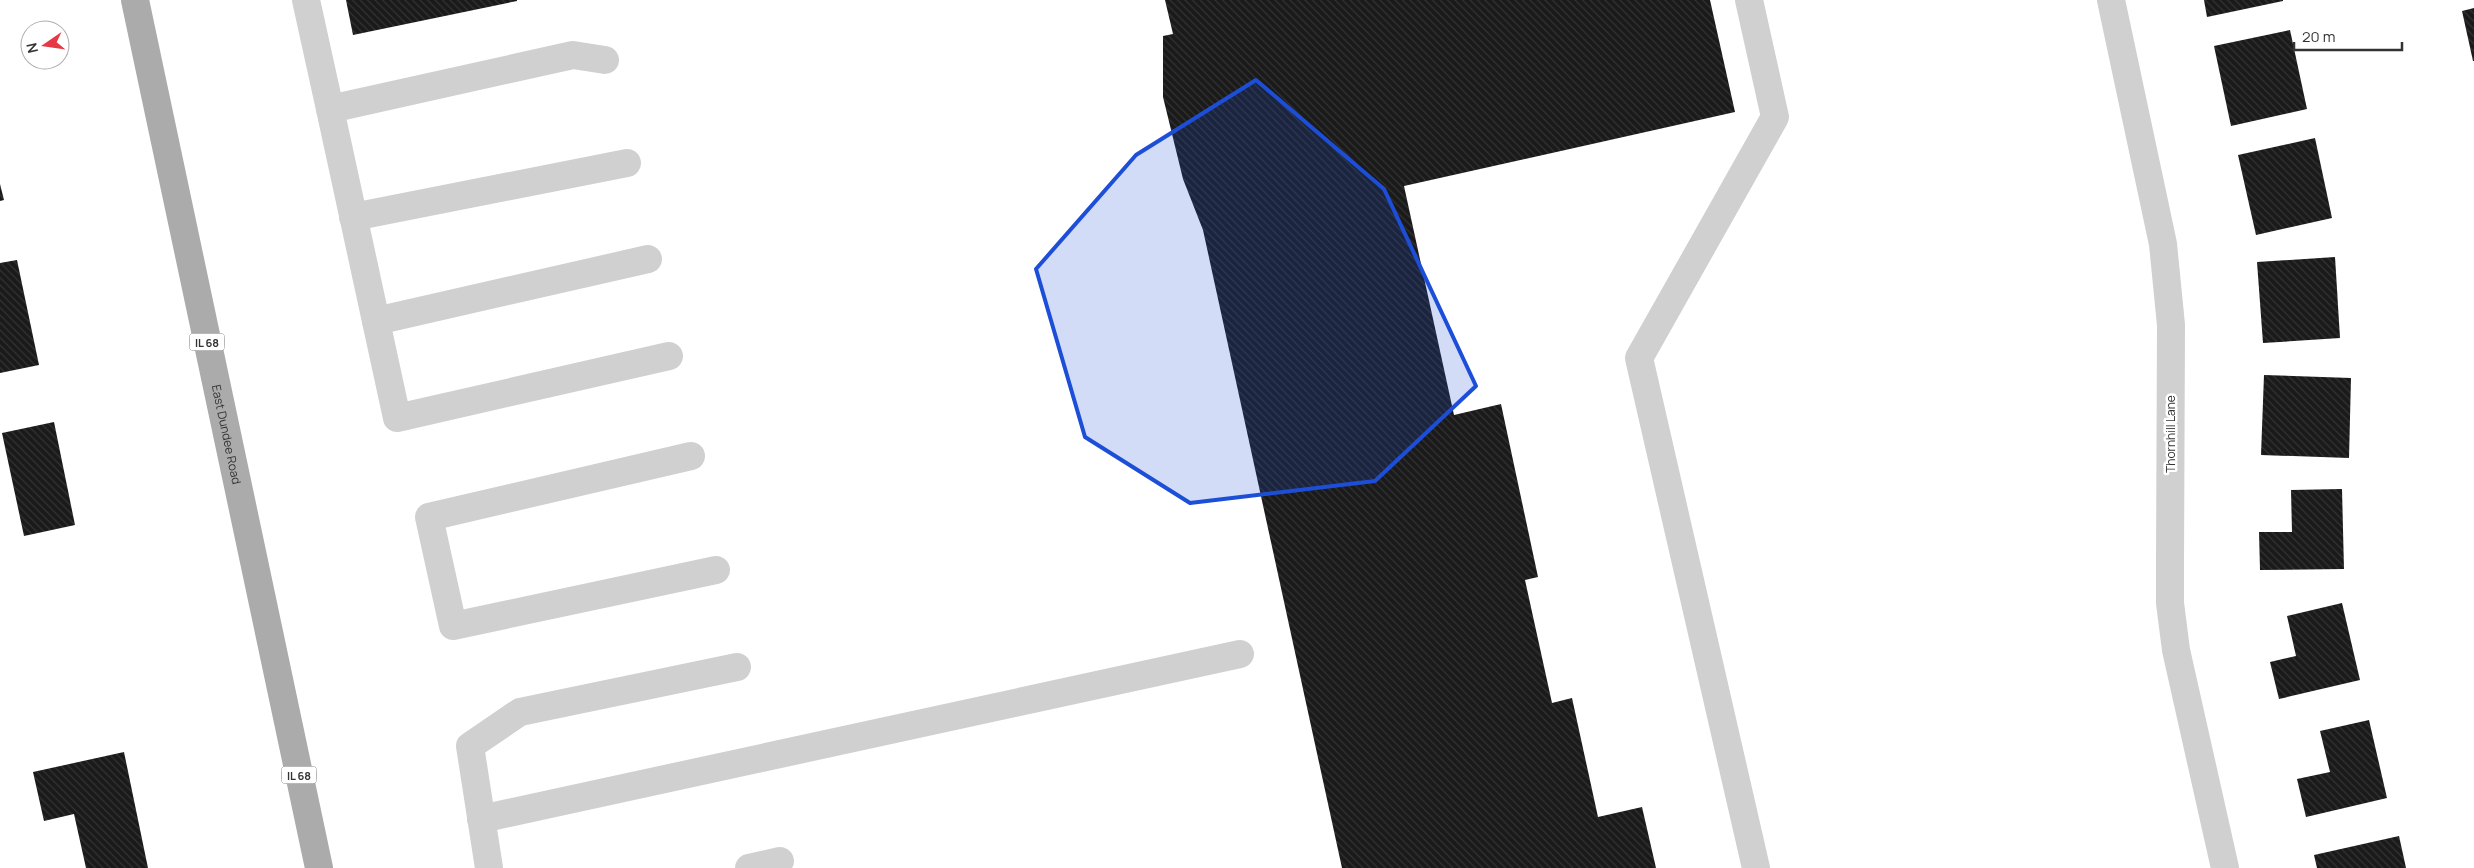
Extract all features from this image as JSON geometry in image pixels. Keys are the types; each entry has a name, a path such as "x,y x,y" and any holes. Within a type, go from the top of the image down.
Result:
{"main road":[{"name":"East Dundee Road","path":"135,0 319,868"}],"street":[{"path":"306,0 397,418 669,356"},
{"path":"1749,0 1775,117 1639,358 1756,868"},
{"name":"Thornhill Lane","path":"2111,0 2163,244 2171,325 2170,603 2175,641 2188,706 2225,868"},
{"path":"330,109 573,55 604,60"},
{"path":"354,217 627,163"},
{"path":"376,321 648,259"},
{"path":"691,456 429,517 453,626 716,570"},
{"path":"481,819 1240,654"},
{"path":"489,868 470,746 520,712 737,667"},
{"path":"749,868 780,861"}],"highlighted area":[{"path":"1256,80 1384,189 1476,386 1375,481 1190,503 1085,437 1036,269 1136,155"}],"building":[{"path":"346,0 517,0 517,1 353,35"},
{"path":"1165,0 1710,0 1735,112 1404,186 1454,415 1501,404 1538,577 1525,580 1552,703 1572,698 1598,817 1642,807 1656,868 1342,868 1203,230 1183,179 1163,97 1163,36 1173,34"},
{"path":"2204,0 2283,0 2283,1 2207,17"},
{"path":"2474,8 2474,61 2473,61 2462,11"},
{"path":"2290,30 2307,109 2231,126 2214,46"},
{"path":"2315,138 2332,218 2256,235 2238,155"},
{"path":"0,184 4,200 0,201"},
{"path":"2335,257 2340,338 2263,343 2257,262"},
{"path":"17,260 39,365 0,373 0,263"},
{"path":"2264,375 2351,378 2349,458 2261,455"},
{"path":"54,422 75,525 24,536 2,433"},
{"path":"2342,489 2344,569 2260,570 2259,532 2292,532 2291,490"},
{"path":"2342,603 2360,680 2279,699 2270,662 2296,656 2287,616"},
{"path":"2369,720 2387,798 2306,817 2297,779 2330,772 2320,731"},
{"path":"124,752 148,868 86,868 74,814 44,821 33,772"},
{"path":"2399,836 2406,868 2317,868 2314,855"}]}
